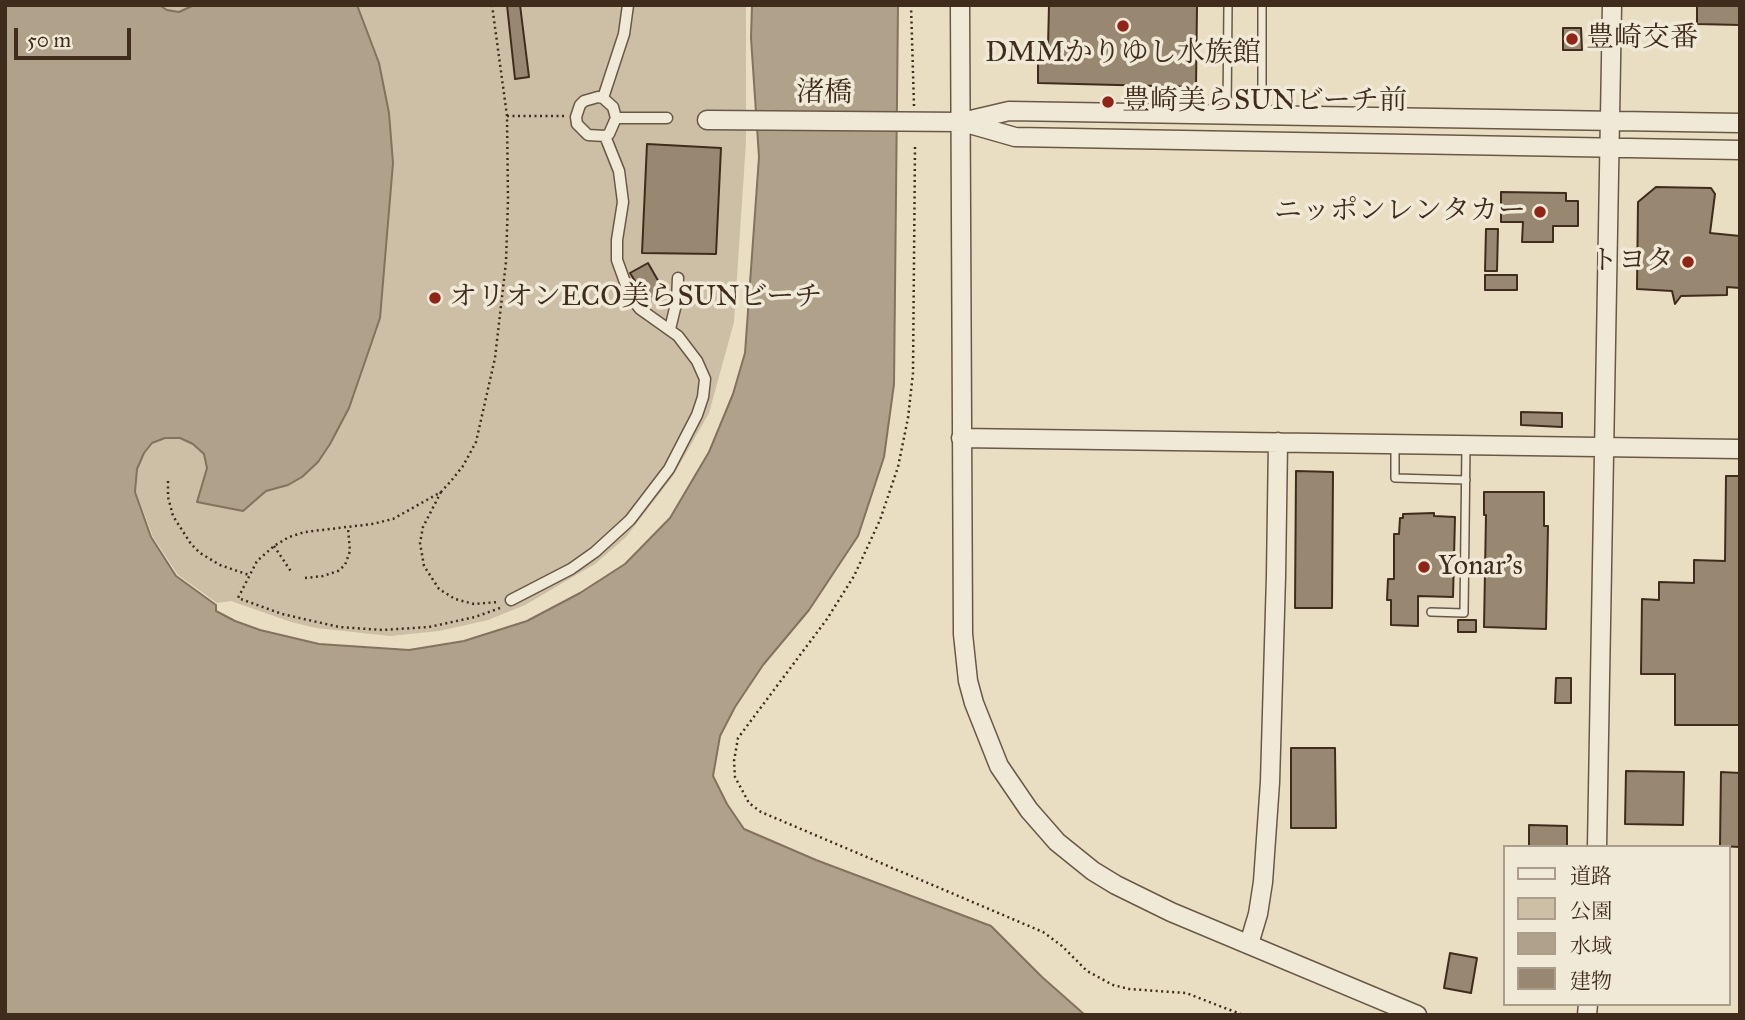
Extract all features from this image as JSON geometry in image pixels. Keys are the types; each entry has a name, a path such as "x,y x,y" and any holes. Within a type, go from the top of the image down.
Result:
{"street":[{"path":"603,99 624,34 628,5"},
{"path":"960,5 962,608 965,659 974,703 999,766 1042,826 1093,871 1116,885 1171,912 1417,1015"},
{"path":"1597,845 1612,5"},
{"path":"598,97 613,107 616,118 609,134 605,136 588,135 577,124 576,117 584,101 598,97"},
{"path":"962,122 1009,111 1740,123"},
{"name":"渚橋","path":"707,120 909,114 962,122"},
{"path":"616,118 667,118"},
{"path":"962,122 1015,137 1740,150"},
{"path":"511,600 571,569 595,552 630,520 654,491 675,458 703,397 705,379 697,361 678,335 640,309 630,296 623,279 617,260 622,186 605,136"},
{"path":"670,329 678,278"},
{"path":"961,438 1740,449"},
{"path":"1249,944 1258,914 1263,882 1270,782 1278,442"}],"lane":[{"path":"1227,114 1228,5"},
{"path":"1262,5 1262,114"},
{"path":"1395,444 1395,478 1466,480"},
{"path":"1431,612 1464,613 1466,445"}],"path":[{"path":"492,5 507,116 508,181 506,262 495,358 476,442 463,466 440,492 426,518 420,543 424,566 439,589 474,604 511,600"},
{"path":"909,114 911,5"},
{"path":"507,116 576,117"},
{"path":"915,147 913,373 908,418 898,467 880,520 854,576 827,619 738,738 734,761 735,777 749,803 761,812 1043,932 1062,946 1087,971 1107,982 1129,989 1186,993 1244,1015"},
{"path":"168,481 168,497 173,516 191,544 220,565 248,575"},
{"path":"440,492 393,519 348,528 305,532 289,537 257,561 238,598 282,614 339,627 382,630 429,627 491,612 511,600"},
{"path":"305,578 323,576 338,571 345,565 350,551 348,528"},
{"path":"274,546 292,573"}],"green space":[{"path":"140,5 746,5 746,142 734,322 709,413 673,476 626,537 595,564 525,605 488,620 439,631 390,636 316,628 231,601 217,603 178,575 153,537 136,492"}],"water":[{"path":"5,5 159,5 179,12 194,5 357,5 379,63 389,113 393,163 380,318 349,408 318,462 302,477 288,485 266,491 243,511 197,502 207,468 204,454 193,444 180,438 165,438 152,443 137,469 135,492 151,537 176,576 216,605 216,611 260,630 319,644 409,650 464,641 527,621 580,593 625,564 670,518 709,452 733,394 745,353 759,157 751,38 752,5 898,5 894,384 884,457 858,536 809,610 763,665 735,707 720,736 713,776 744,829 816,860 991,926 1085,1015 5,1015"}],"building":[{"path":"507,5 520,5 529,77 515,79"},
{"name":"DMMかりゆし水族館","path":"1049,5 1197,5 1196,87 1038,83 1038,47 1048,47"},
{"path":"1697,5 1740,5 1740,25 1697,24"},
{"name":"豊崎交番","path":"1563,28 1581,28 1582,50 1563,50"},
{"path":"647,144 721,148 716,254 642,253"},
{"name":"トヨタ","path":"1656,187 1711,188 1715,194 1710,233 1740,236 1740,288 1727,287 1727,295 1681,296 1675,304 1672,291 1637,289 1638,202"},
{"name":"ニッポンレンタカー","path":"1501,192 1566,193 1566,201 1578,201 1578,226 1553,226 1553,242 1522,242 1523,222 1501,222"},
{"path":"1486,229 1498,229 1497,271 1485,271"},
{"path":"648,263 664,291 648,302 630,273"},
{"path":"1485,275 1517,275 1517,290 1485,290"},
{"path":"1521,412 1562,413 1562,427 1521,425"},
{"path":"1296,471 1333,472 1332,608 1295,608"},
{"path":"1726,476 1740,476 1740,725 1675,725 1675,674 1641,674 1642,599 1659,600 1659,582 1694,583 1694,560 1725,561"},
{"path":"1484,492 1544,492 1544,526 1548,526 1546,629 1484,627"},
{"name":"Yonar's","path":"1434,513 1434,516 1455,517 1453,597 1418,596 1418,626 1391,625 1391,600 1387,600 1388,579 1394,579 1394,534 1399,534 1400,518 1403,518 1403,514"},
{"path":"1458,620 1476,620 1476,632 1458,632"},
{"path":"1556,678 1571,678 1571,703 1555,703"},
{"path":"1291,748 1335,748 1336,828 1291,828"},
{"path":"1626,771 1684,772 1683,825 1625,824"},
{"path":"1721,772 1740,773 1740,847 1720,845"},
{"path":"1529,825 1567,826 1567,845 1529,845"},
{"path":"1450,953 1477,958 1471,993 1444,988"}],"place":[{"name":"DMMかりゆし水族館","path":"1123,26"},
{"name":"豊崎交番","path":"1572,39"},
{"name":"豊崎美らSUNビーチ前","path":"1108,102"},
{"name":"ニッポンレンタカー","path":"1540,212"},
{"name":"トヨタ","path":"1688,262"},
{"name":"オリオンECO美らSUNビーチ","path":"435,298"},
{"name":"Yonar's","path":"1424,567"}]}
